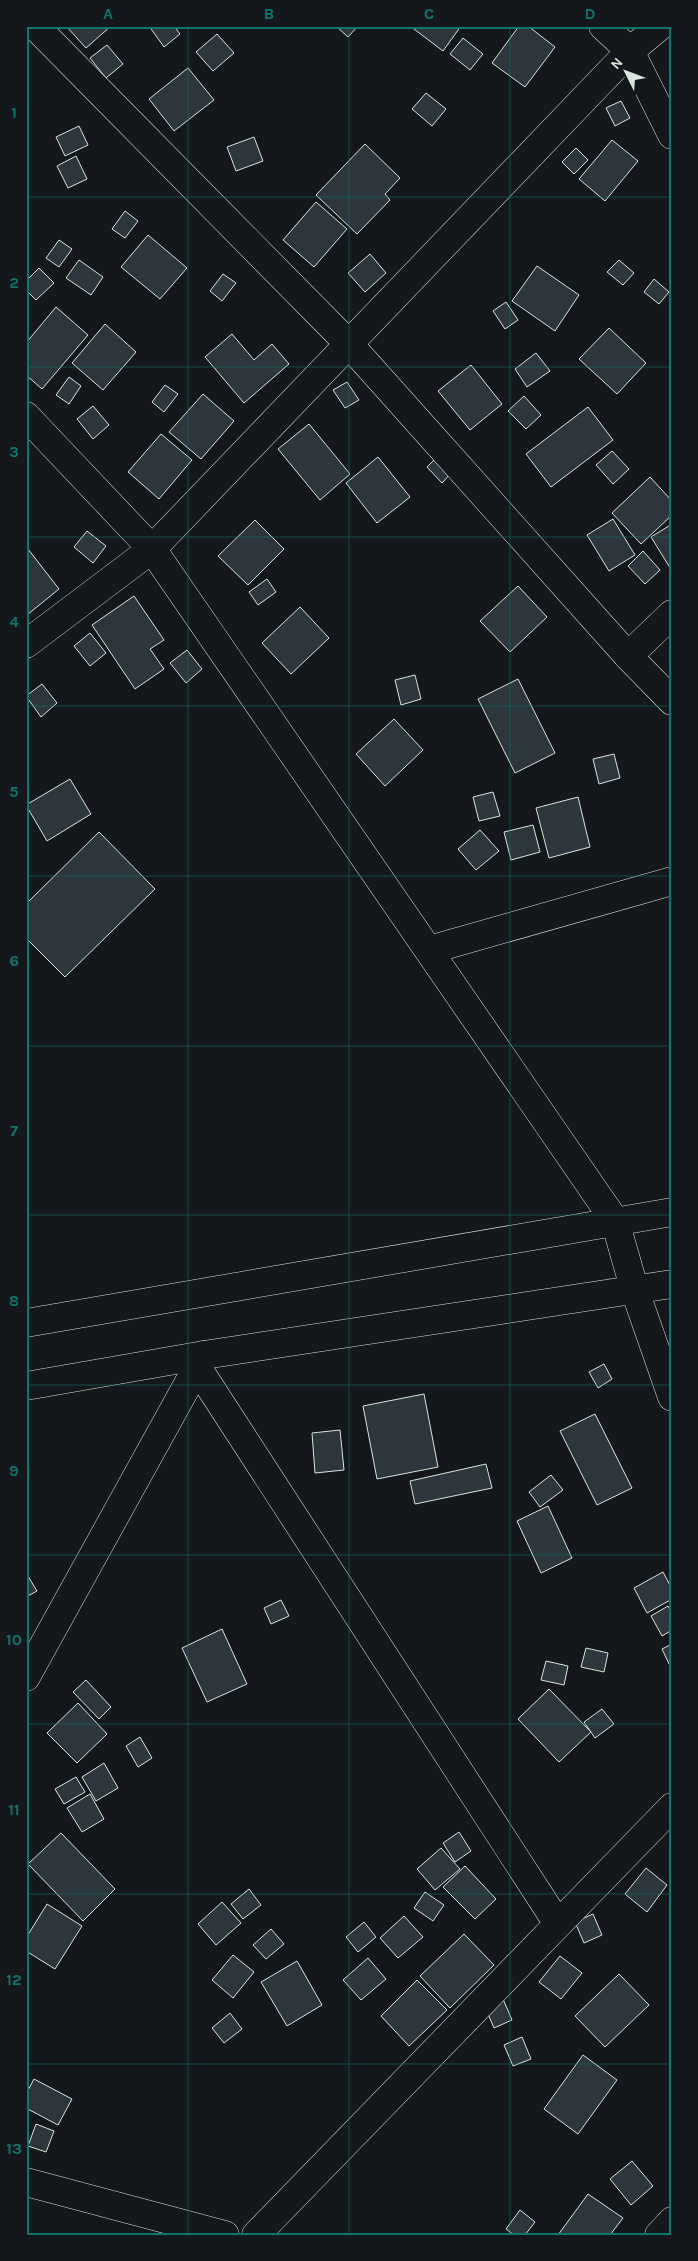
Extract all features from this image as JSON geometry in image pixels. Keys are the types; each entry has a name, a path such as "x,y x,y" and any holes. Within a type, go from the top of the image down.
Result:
{"street":[{"path":"35,26 348,343 628,656 672,701"},
{"path":"603,26 630,51 672,135"},
{"path":"26,644 152,549 630,51 660,26"},
{"path":"26,416 152,549 615,1221 636,1291 672,1397"},
{"path":"628,656 672,614"},
{"path":"428,950 672,881"},
{"path":"26,1323 672,1212"},
{"path":"26,1386 201,1361 672,1284"},
{"path":"26,1677 201,1361"},
{"path":"201,1361 558,1924"},
{"path":"256,2235 672,1807"},
{"path":"26,2182 225,2235"},
{"path":"659,2235 672,2221"}],"building":[{"path":"66,26 111,26 86,48"},
{"path":"149,26 174,26 180,34 164,47"},
{"path":"336,26 358,26 348,37"},
{"path":"410,26 461,26 443,51"},
{"path":"519,26 528,26 555,47 525,87 492,63"},
{"path":"217,34 234,53 213,71 196,52"},
{"path":"463,38 483,54 470,70 450,54"},
{"path":"107,45 123,64 106,78 90,58"},
{"path":"188,68 214,100 174,131 149,99"},
{"path":"426,93 446,109 432,126 412,109"},
{"path":"621,101 630,118 615,126 606,108"},
{"path":"79,126 88,145 65,156 56,137"},
{"path":"254,137 263,161 236,171 227,147"},
{"path":"612,140 638,161 605,201 579,179"},
{"path":"365,144 400,178 385,194 390,200 357,234 316,195"},
{"path":"576,148 588,160 574,174 562,162"},
{"path":"76,156 87,179 68,188 57,166"},
{"path":"316,202 347,229 314,267 283,240"},
{"path":"125,211 138,221 125,238 112,229"},
{"path":"148,235 187,268 160,299 121,267"},
{"path":"59,240 72,249 59,267 46,258"},
{"path":"370,254 386,273 365,292 348,273"},
{"path":"79,260 103,277 91,295 66,278"},
{"path":"619,260 634,273 623,285 607,272"},
{"path":"537,266 579,295 555,331 512,301"},
{"path":"39,268 54,283 36,300 26,290 26,281"},
{"path":"223,274 236,283 222,301 210,291"},
{"path":"654,279 669,292 659,304 644,292"},
{"path":"506,302 518,320 505,329 493,311"},
{"path":"56,307 88,335 42,389 26,375 26,343"},
{"path":"105,324 136,352 103,390 72,363"},
{"path":"609,328 646,363 617,394 579,359"},
{"path":"232,334 254,360 272,344 289,364 244,403 205,357"},
{"path":"536,353 550,371 527,387 515,369"},
{"path":"471,365 502,404 470,430 438,391"},
{"path":"69,377 81,386 69,404 56,395"},
{"path":"347,382 359,400 345,408 333,390"},
{"path":"165,385 178,394 164,412 152,402"},
{"path":"203,394 234,421 201,459 169,432"},
{"path":"524,396 541,415 526,429 508,411"},
{"path":"93,406 109,425 93,439 77,419"},
{"path":"588,407 613,440 551,487 526,454"},
{"path":"309,424 350,474 320,500 278,449"},
{"path":"161,434 192,460 159,499 128,472"},
{"path":"612,451 629,469 613,484 596,465"},
{"path":"438,456 453,471 442,483 427,467"},
{"path":"378,457 410,497 377,523 346,483"},
{"path":"650,477 672,501 672,515 641,544 612,513"},
{"path":"613,519 635,555 609,571 587,535"},
{"path":"255,520 284,549 248,585 218,556"},
{"path":"672,524 672,571 651,537"},
{"path":"87,531 106,546 93,563 74,547"},
{"path":"28,549 59,589 27,615 26,551"},
{"path":"643,551 660,570 645,584 628,566"},
{"path":"267,579 276,592 258,605 249,592"},
{"path":"518,586 547,617 510,652 480,621"},
{"path":"134,596 164,640 150,649 164,669 135,689 92,625"},
{"path":"300,607 329,638 291,674 262,643"},
{"path":"90,633 106,653 90,666 74,646"},
{"path":"187,650 202,669 186,683 170,663"},
{"path":"415,675 421,699 401,705 395,680"},
{"path":"518,679 555,753 515,773 478,699"},
{"path":"42,684 57,703 41,717 26,696"},
{"path":"394,719 423,750 385,786 356,754"},
{"path":"614,754 620,778 599,784 593,759"},
{"path":"70,779 91,814 47,841 26,805"},
{"path":"493,792 500,816 479,821 473,797"},
{"path":"578,797 590,847 549,858 536,808"},
{"path":"533,825 540,852 511,860 504,832"},
{"path":"480,830 499,851 476,870 458,849"},
{"path":"99,832 155,889 65,977 26,938 26,904"},
{"path":"604,1364 612,1379 598,1388 589,1372"},
{"path":"424,1394 438,1467 377,1479 363,1406"},
{"path":"595,1414 632,1488 597,1505 560,1431"},
{"path":"340,1430 344,1470 315,1473 312,1433"},
{"path":"486,1464 492,1488 415,1504 410,1481"},
{"path":"551,1475 563,1490 540,1507 529,1492"},
{"path":"548,1506 572,1558 541,1573 517,1521"},
{"path":"663,1572 672,1589 672,1599 647,1613 634,1588"},
{"path":"26,1573 37,1591 26,1597"},
{"path":"281,1600 289,1616 271,1624 264,1608"},
{"path":"668,1606 672,1613 672,1630 662,1636 651,1616"},
{"path":"222,1629 247,1684 207,1702 182,1648"},
{"path":"672,1644 672,1670 662,1649"},
{"path":"586,1648 608,1653 604,1672 581,1667"},
{"path":"546,1661 568,1666 564,1685 541,1680"},
{"path":"86,1680 111,1707 99,1719 73,1692"},
{"path":"549,1689 591,1732 559,1762 518,1719"},
{"path":"78,1703 107,1734 77,1763 47,1733"},
{"path":"602,1709 614,1724 595,1738 584,1722"},
{"path":"140,1737 152,1758 138,1767 126,1746"},
{"path":"104,1763 118,1788 96,1801 82,1777"},
{"path":"76,1777 85,1792 64,1804 55,1789"},
{"path":"90,1794 104,1819 82,1832 67,1808"},
{"path":"459,1832 471,1851 455,1862 443,1843"},
{"path":"61,1833 115,1889 83,1921 28,1864"},
{"path":"441,1848 460,1869 435,1890 417,1869"},
{"path":"465,1866 496,1899 475,1919 443,1887"},
{"path":"646,1868 667,1885 647,1912 625,1894"},
{"path":"249,1889 261,1905 243,1919 231,1904"},
{"path":"425,1892 444,1905 433,1921 414,1908"},
{"path":"222,1902 241,1923 216,1945 198,1924"},
{"path":"47,1904 82,1926 55,1969 26,1951 26,1938"},
{"path":"593,1914 602,1935 584,1943 575,1922"},
{"path":"404,1916 423,1937 398,1958 380,1938"},
{"path":"364,1922 376,1937 358,1952 346,1937"},
{"path":"271,1929 284,1944 266,1959 253,1945"},
{"path":"464,1934 494,1965 450,2008 420,1976"},
{"path":"233,1955 254,1972 233,1998 212,1980"},
{"path":"560,1956 582,1973 561,1999 539,1982"},
{"path":"368,1958 386,1979 361,2000 343,1980"},
{"path":"297,1961 322,2005 287,2026 261,1982"},
{"path":"619,1974 649,2005 605,2047 575,2016"},
{"path":"417,1980 447,2010 409,2046 381,2016"},
{"path":"503,1999 512,2020 494,2028 485,2007"},
{"path":"230,2013 242,2029 224,2043 212,2028"},
{"path":"522,2037 531,2059 513,2066 504,2045"},
{"path":"583,2055 617,2080 578,2134 544,2109"},
{"path":"34,2079 72,2099 58,2125 26,2108 26,2094"},
{"path":"36,2124 54,2131 46,2152 28,2146"},
{"path":"632,2161 653,2186 631,2205 610,2179"},
{"path":"588,2194 623,2218 610,2235 558,2235"},
{"path":"520,2210 535,2222 525,2235 514,2235 506,2229"}]}
